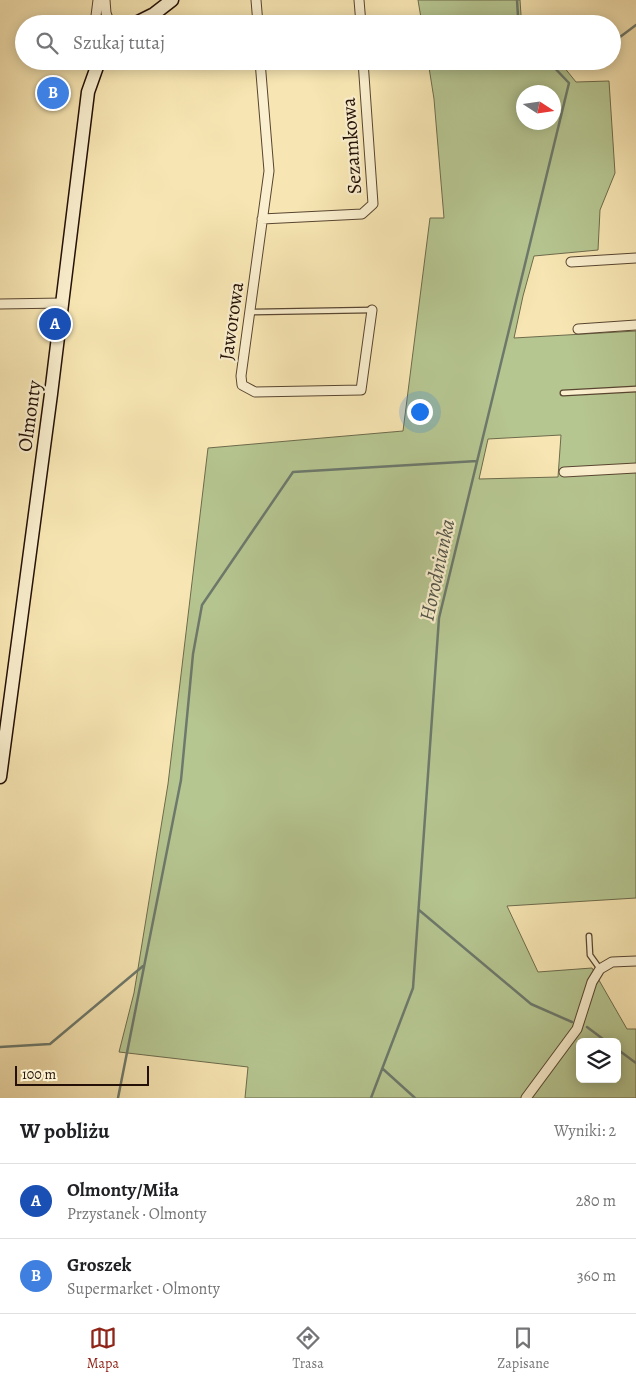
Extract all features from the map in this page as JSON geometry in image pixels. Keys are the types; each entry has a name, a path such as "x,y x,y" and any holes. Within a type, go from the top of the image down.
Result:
{"street":[{"path":"96,15 98,0"},
{"path":"105,0 107,15"},
{"path":"155,15 172,0"},
{"path":"256,0 257,15"},
{"path":"359,0 360,15"},
{"path":"88,92 89,70"},
{"name":"Olmonty","path":"0,778 63,303 88,92 96,70"},
{"name":"Jaworowa","path":"261,70 269,171 241,376 242,385 255,392 361,390 372,310"},
{"name":"Sezamkowa","path":"262,219 362,214 373,204 364,70"},
{"path":"571,262 636,258"},
{"path":"0,304 63,303"},
{"path":"578,329 636,325"},
{"path":"564,472 636,468"},
{"path":"526,1098 577,1029 592,982 600,969 612,962 636,961"}],"lane":[{"path":"250,312 372,310"},
{"path":"563,393 636,389"},
{"path":"589,936 590,955 600,969"}],"green space":[{"path":"418,0 520,0 521,15 420,15"},
{"path":"429,70 566,70 576,82 609,81 615,173 600,210 598,250 534,256 514,338 636,331 636,898 507,906 538,972 592,968 627,1029 636,1029 636,1098 245,1098 248,1067 119,1052 134,993 168,784 208,448 403,431 430,218 444,218 434,99","holes":["561,435 558,477 479,479 488,439"]}],"waterway":[{"name":"Horodnianka","path":"517,0 518,15"},
{"path":"621,36 636,25"},
{"name":"Horodnianka","path":"371,1098 413,988 439,618 569,83 557,70"},
{"path":"118,1098 181,780 193,654 202,605 293,472 477,461"},
{"path":"419,910 531,1004 572,1022"},
{"path":"0,1047 50,1044 143,966"},
{"path":"587,1027 602,1038"},
{"path":"621,1052 636,1063"},
{"path":"383,1069 415,1098"}],"place":[{"name":"Groszek","path":"53,93"},
{"name":"Olmonty/Miła","path":"55,324"}]}
